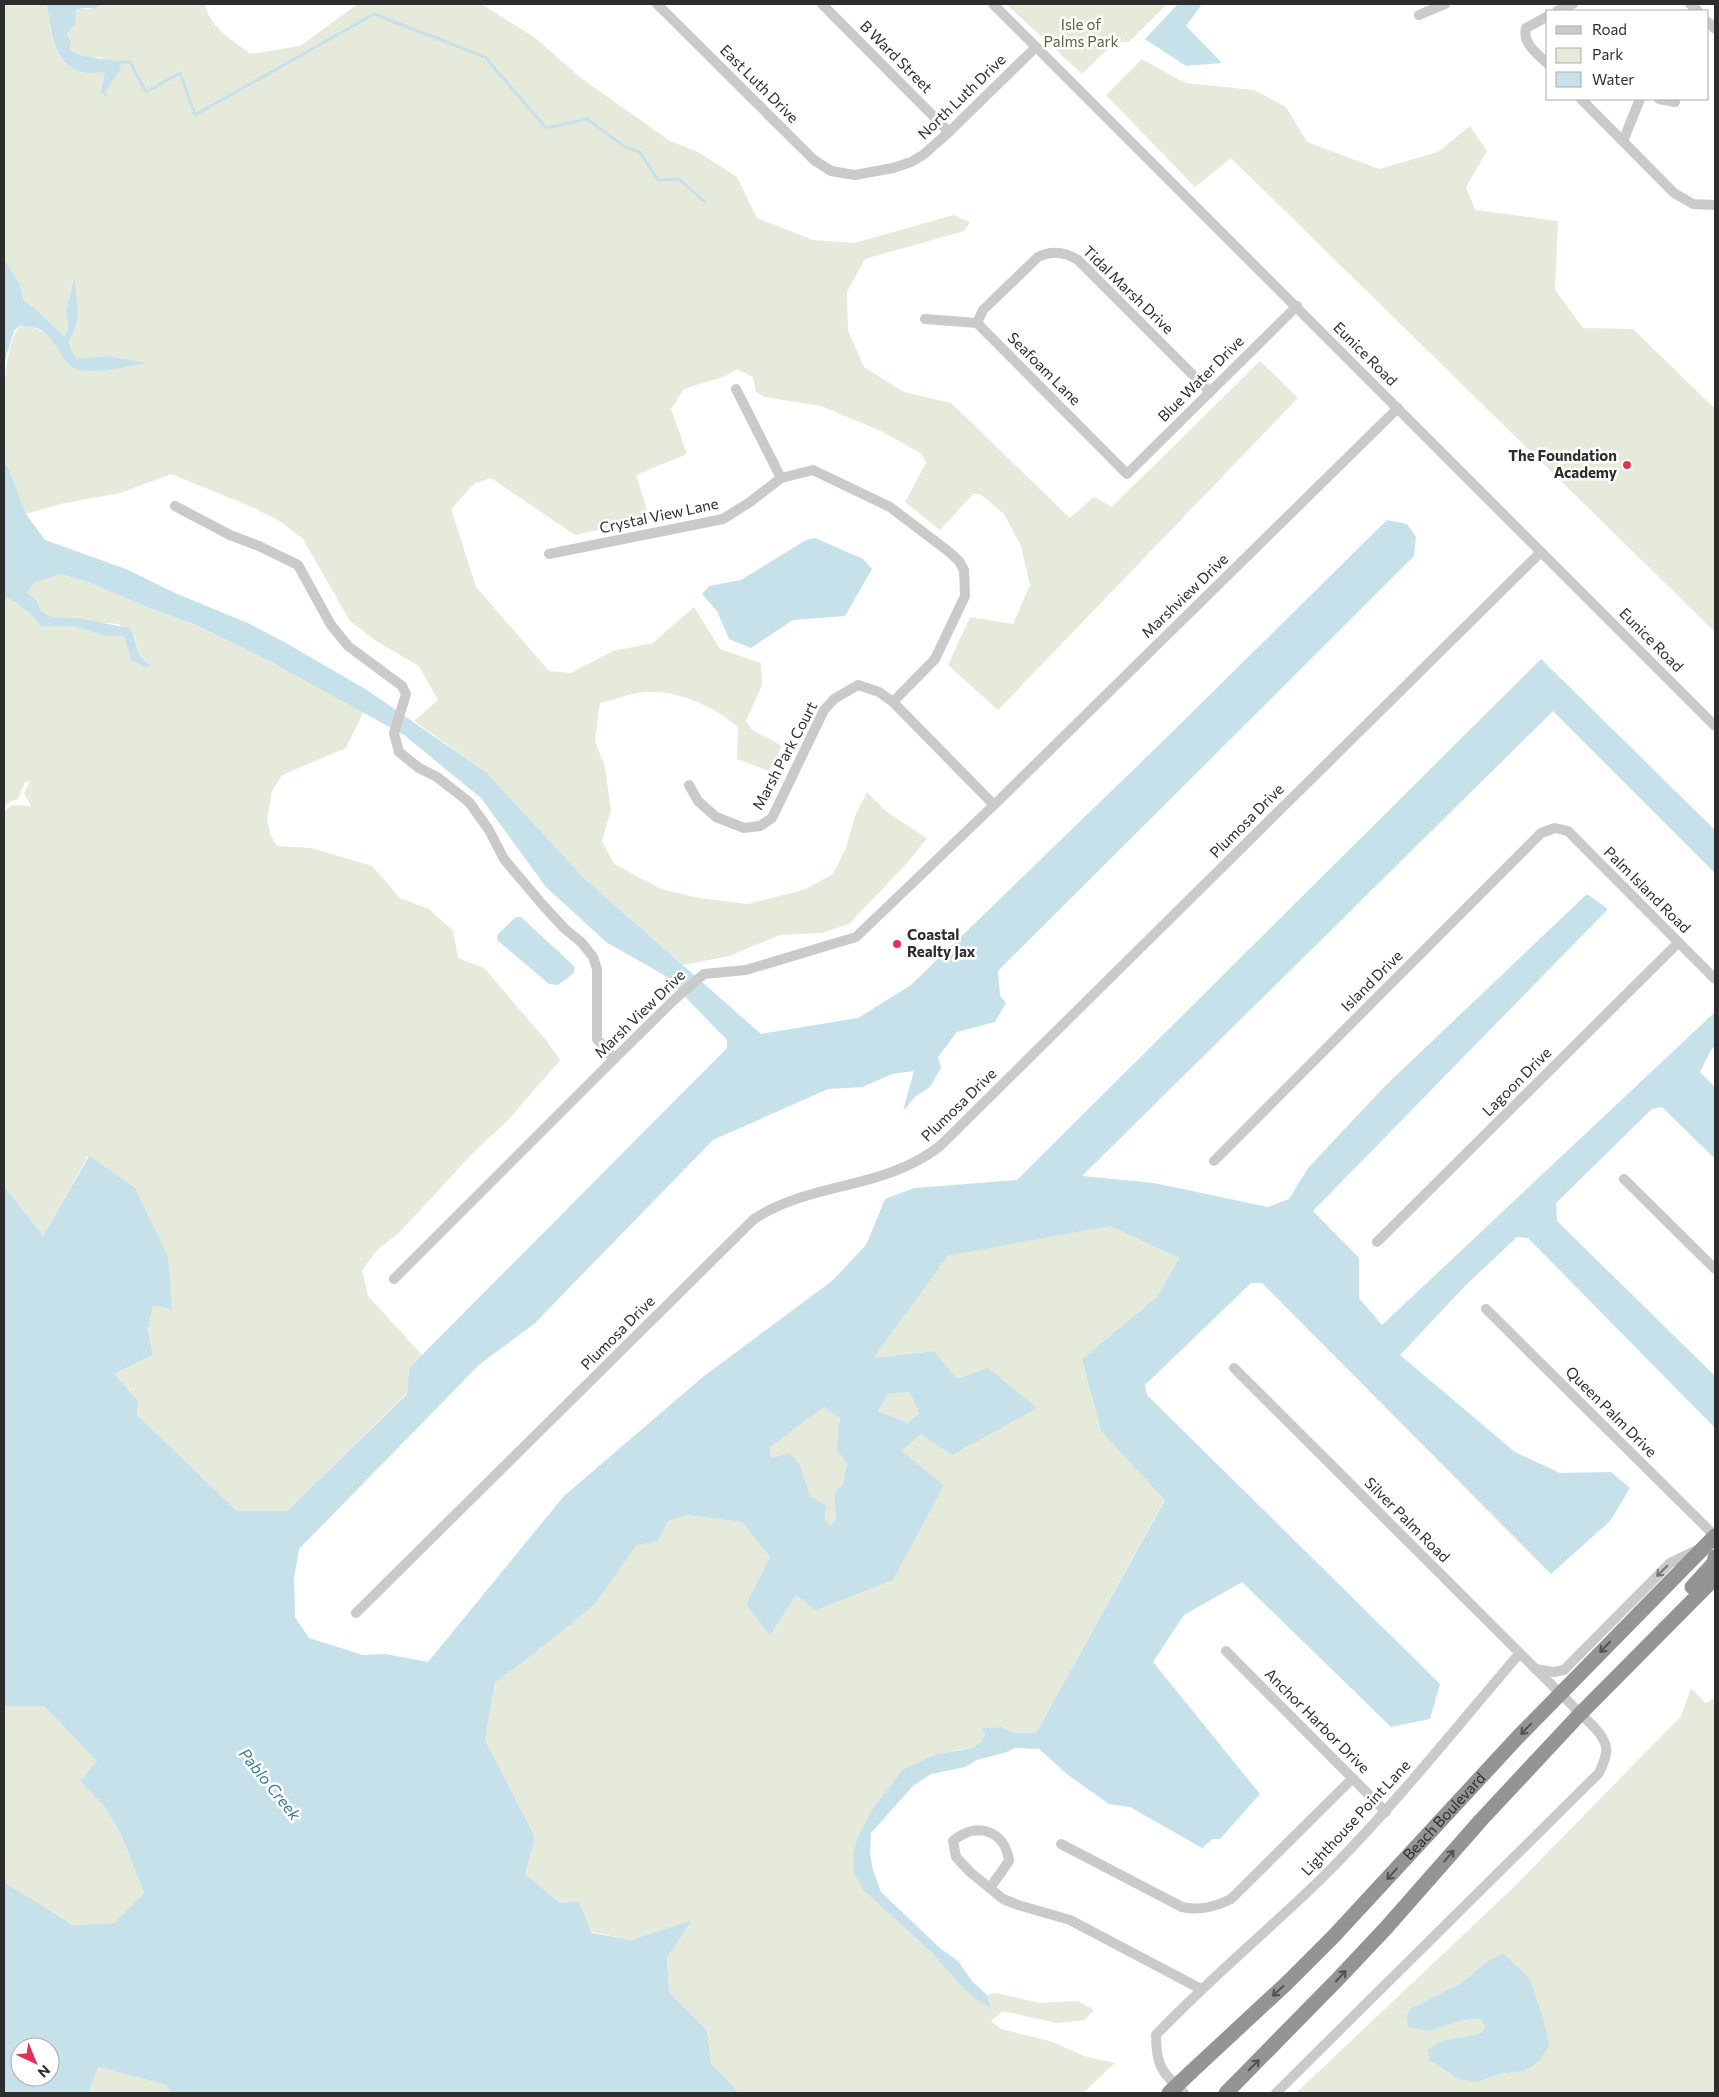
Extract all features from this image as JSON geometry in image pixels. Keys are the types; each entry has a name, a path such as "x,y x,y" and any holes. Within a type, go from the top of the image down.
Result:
{"highway":[{"path":"1615,1678 1628,1651 1714,1563 1713,1544"},
{"name":"Beach Boulevard","path":"1170,2093 1288,1982 1559,1694 1713,1544"},
{"path":"1226,2093 1283,2037 1386,1928 1481,1820 1580,1714 1715,1578"}],"street":[{"name":"East Luth Drive","path":"658,4 814,160 831,171 848,174"},
{"name":"B Ward Street","path":"822,4 949,132"},
{"name":"Eunice Road","path":"993,4 1715,726"},
{"path":"1419,15 1445,4"},
{"path":"1559,10 1573,4"},
{"path":"1546,17 1526,28 1524,36 1526,43 1546,62"},
{"name":"North Luth Drive","path":"848,174 864,174 911,162 923,155 1036,47"},
{"path":"1582,100 1682,199 1692,204 1715,204"},
{"path":"1623,142 1640,100"},
{"path":"1664,100 1675,102"},
{"name":"Tidal Marsh Drive","path":"977,323 983,310 1038,257 1048,252 1063,253 1078,260 1210,392"},
{"name":"Blue Water Drive","path":"1127,474 1297,306"},
{"path":"925,318 977,323"},
{"name":"Seafoam Lane","path":"977,323 1127,474"},
{"path":"736,389 780,478"},
{"name":"Marshview Drive","path":"994,805 1398,408"},
{"name":"Crystal View Lane","path":"549,554 723,519 750,502 780,478 813,470 855,488 890,506 948,551 959,561 964,570 965,596 935,659 893,702"},
{"path":"175,506 230,536 259,546 298,565 331,624 348,646 402,686 406,694 394,733 399,752 469,802 488,830 504,859 541,903 564,928 582,943 593,957 597,979 597,1039 614,1059"},
{"name":"Plumosa Drive","path":"356,1613 754,1219 779,1205 900,1170 927,1156 940,1146 1541,552"},
{"name":"Marsh Park Court","path":"689,785 698,801 716,817 744,828 760,826 772,818 824,710 834,700 858,686 879,692 893,702 994,805"},
{"name":"Marsh View Drive","path":"394,1279 614,1059 675,999 704,974 746,970 856,937 994,805"},
{"name":"Palm Island Road","path":"1554,828 1568,831 1715,980"},
{"name":"Island Drive","path":"1214,1161 1533,840 1542,833 1554,828"},
{"name":"Lagoon Drive","path":"1377,1242 1678,943"},
{"path":"1624,1179 1715,1269"},
{"name":"Queen Palm Drive","path":"1486,1309 1713,1544"},
{"name":"Silver Palm Road","path":"1234,1368 1597,1731 1604,1742 1608,1754 1599,1773 1276,2093"},
{"path":"1535,1669 1554,1672 1564,1670 1670,1563 1713,1544"},
{"name":"Anchor Harbor Drive","path":"1226,1651 1386,1812"},
{"name":"Lighthouse Point Lane","path":"1184,2093 1162,2072 1156,2054 1156,2035 1201,1989 1322,1877 1386,1812 1519,1654"},
{"path":"1061,1844 1182,1907 1194,1910 1216,1906 1231,1899 1353,1778"},
{"path":"990,1888 1009,1861 1005,1845 995,1834 986,1831 975,1831 960,1835 953,1841 956,1857 970,1872 1003,1899 1018,1906 1070,1920 1201,1989"}],"green space":[{"path":"4,4 47,5 51,35 58,54 71,68 87,73 105,73 101,91 108,99 106,91 120,71 101,57 89,58 69,49 67,34 76,23 75,15 77,9 95,9 102,4 205,4 211,20 230,39 251,54 300,46 358,4 481,4 534,37 581,78 670,141 698,152 737,177 757,218 813,240 854,243 954,215 970,222 964,231 865,259 847,292 848,331 864,367 904,392 951,403 1070,518 1094,497 1112,507 1260,361 1298,398 998,710 948,665 970,617 1013,624 1030,585 1021,546 1004,514 980,494 973,494 940,530 905,502 926,463 922,454 881,431 821,406 764,397 756,392 753,377 737,369 723,377 684,389 671,409 687,454 636,475 650,519 575,535 491,478 474,484 451,509 476,587 549,671 571,673 613,651 653,643 694,607 720,649 761,663 762,685 746,721 752,730 782,746 769,771 737,759 738,727 718,712 694,701 670,694 645,692 600,703 595,741 605,767 611,810 602,841 614,864 661,889 699,898 748,904 806,889 833,874 846,848 855,816 867,792 888,813 927,838 906,864 849,924 821,933 780,935 729,956 683,965 584,878 487,773 414,721 438,700 419,666 376,641 350,621 303,539 281,522 252,507 171,474 120,493 60,504 26,514 4,461 4,390 6,370 9,352 20,325 35,328 45,333 66,361 77,369 100,370 147,363 107,356 77,359 70,345 77,325 73,279 66,311 68,329 64,336 24,301 20,284 4,259"},
{"name":"Isle of Palms Park","path":"1006,4 1167,4 1129,42 1115,42 1082,74"},
{"path":"1142,59 1185,83 1254,90 1286,107 1307,142 1379,169 1438,152 1470,126 1487,151 1466,187 1475,210 1558,221 1555,290 1583,328 1633,329 1715,407 1715,632 1231,158 1195,187 1106,95"},
{"path":"60,574 88,582 196,625 364,711 346,748 282,775 272,791 267,820 271,836 277,846 311,848 372,866 400,898 429,909 453,931 458,958 484,968 545,1039 560,1060 509,1119 470,1156 399,1233 378,1249 362,1270 368,1296 422,1355 409,1368 407,1393 287,1511 237,1511 137,1415 138,1399 114,1374 153,1355 148,1330 153,1306 172,1309 88,1156 43,1236 4,1186 4,812 12,805 31,806 24,793 30,781 25,782 18,799 11,801 4,807 4,600 10,599 30,613 40,626 73,626 105,636 124,636 128,647 144,667 151,664 139,653 135,636 118,624 93,622 77,618 51,617 41,611 37,601 27,592 33,583"},
{"path":"1110,1226 1179,1258 1157,1297 1082,1359 1101,1431 1165,1499 1036,1733 1014,1733 1002,1727 982,1728 985,1734 981,1742 972,1748 956,1750 903,1769 871,1811 859,1835 864,1891 930,1951 962,1987 991,2007 987,1995 997,1993 1039,2003 1078,2001 1094,2010 1085,2020 1057,2023 1003,2011 991,2021 1001,2029 1050,2041 1084,2056 1115,2063 1083,2093 739,2093 711,2063 707,2030 669,1992 667,1958 692,1920 631,1940 592,1932 579,1901 560,1903 525,1874 535,1837 485,1740 495,1683 552,1640 596,1603 636,1546 658,1541 667,1521 686,1515 742,1522 770,1557 746,1604 771,1635 796,1595 900,1451 921,1434 957,1379 934,1351 872,1358 948,1256"},
{"path":"910,1392 919,1414 909,1423 878,1413 888,1394"},
{"path":"824,1407 840,1418 836,1449 847,1463 843,1484 834,1493 836,1519 831,1525 825,1520 826,1505 810,1496 800,1465 771,1459 770,1447"},
{"path":"1691,1688 1706,1703 1715,1698 1715,2093 1296,2093 1515,1886 1681,1716","holes":["1488,1961 1525,2071 1500,2074 1477,2082 1438,2042 1481,2033 1485,2027 1480,2019 1465,2020 1429,2031 1407,2014 1410,2009 1461,1983"]},
{"path":"4,1706 44,1706 98,1761 80,1781 104,1806 121,1834 144,1893 114,1923 73,1925 4,1882"},
{"path":"97,2067 166,2085 171,2093 88,2093"}],"water":[{"path":"24,4 102,4 95,9 77,9 75,15 76,23 67,34 71,42 69,49 76,53 88,57 121,62 120,71 106,91 108,100 101,91 105,73 81,72 71,68 64,62 52,35 47,5"},
{"path":"1178,4 1202,4 1186,26 1222,63 1186,66 1145,39"},
{"path":"4,259 20,284 24,301 64,336 68,329 66,311 74,277 77,315 70,346 77,359 107,356 149,363 105,370 79,370 73,368 68,363 45,333 37,328 20,325 14,331 4,364"},
{"name":"Pablo Creek","path":"4,461 26,514 45,540 126,569 175,593 248,623 286,643 367,690 487,773 584,878 761,1034 858,1018 911,985 1161,743 1387,520 1407,524 1416,537 1414,556 998,971 1000,996 1006,1003 995,1022 957,1032 938,1057 941,1068 930,1087 916,1096 903,1111 914,1071 892,1074 863,1087 828,1089 713,1140 534,1324 480,1364 299,1549 294,1578 295,1617 309,1638 363,1655 386,1654 428,1662 564,1496 704,1376 832,1281 866,1245 885,1199 914,1188 1017,1180 1541,659 1715,830 1715,873 1553,711 1082,1176 1154,1183 1268,1207 1289,1199 1308,1168 1386,1085 1587,894 1608,909 1313,1211 1359,1258 1359,1298 1382,1325 1715,1012 1715,1046 1700,1072 1715,1087 1715,1159 1662,1107 1652,1109 1556,1203 1557,1221 1715,1376 1715,1428 1528,1238 1517,1237 1465,1286 1400,1355 1515,1452 1560,1473 1611,1472 1630,1488 1610,1521 1551,1574 1262,1283 1251,1283 1145,1385 1147,1395 1440,1684 1430,1719 1391,1727 1242,1582 1184,1615 1153,1662 1260,1794 1220,1839 1213,1839 1202,1848 1130,1807 1109,1804 1068,1775 1039,1749 1015,1748 977,1760 965,1767 931,1774 913,1786 871,1833 870,1854 873,1870 881,1892 941,1949 958,1961 972,1981 987,1995 991,2008 976,1999 962,1987 930,1951 864,1891 854,1873 853,1853 859,1835 871,1811 903,1769 935,1755 972,1748 981,1742 985,1734 982,1728 1002,1727 1014,1733 1036,1733 1165,1500 1101,1431 1082,1359 1157,1297 1179,1258 1110,1226 948,1256 873,1358 934,1351 957,1379 988,1368 1037,1408 952,1455 921,1434 901,1451 944,1485 893,1580 816,1610 796,1595 770,1636 746,1604 770,1557 742,1522 686,1515 668,1521 658,1541 636,1546 596,1603 552,1640 495,1683 485,1740 535,1837 525,1874 560,1903 579,1901 592,1933 631,1940 692,1920 667,1958 669,1992 707,2030 711,2063 739,2093 171,2093 166,2085 98,2067 88,2093 4,2093 4,1882 73,1925 114,1923 144,1893 121,1834 104,1806 80,1781 97,1761 44,1706 4,1706 4,1186 43,1236 89,1156 135,1188 168,1257 172,1309 153,1306 148,1330 153,1355 114,1374 138,1400 137,1415 237,1511 287,1511 407,1394 409,1368 727,1048 727,1040 664,975 606,942 546,887 481,798 404,735 273,663 196,625 88,582 60,574 34,583 27,592 37,601 41,611 51,617 77,618 129,628 141,656 152,665 144,667 131,660 124,636 105,636 73,626 40,626 30,613 10,599 4,600","holes":["910,1392 919,1414 908,1423 878,1412 888,1394","824,1407 840,1418 836,1449 847,1463 843,1484 834,1493 836,1519 831,1525 825,1520 826,1505 810,1496 800,1465 790,1453 771,1458 770,1447"]},
{"path":"815,538 863,559 872,569 845,616 793,620 751,648 729,639 717,611 702,594 709,586 741,580 806,540"},
{"path":"516,917 521,917 574,966 574,973 558,985 549,984 497,940 498,934"},
{"path":"1503,1953 1530,1979 1544,2021 1549,2046 1539,2061 1525,2071 1500,2074 1477,2082 1459,2079 1429,2060 1428,2050 1438,2042 1481,2033 1485,2027 1480,2019 1465,2020 1429,2031 1408,2027 1407,2014 1410,2009 1461,1983 1488,1961"}],"waterway":[{"path":"117,62 130,62 146,92 180,73 195,115 374,14 485,57 546,128 587,119 625,147 640,152 658,180 679,179 705,202"}],"place":[{"name":"The Foundation Academy","path":"1627,465"},
{"name":"Coastal Realty Jax","path":"897,944"}]}
